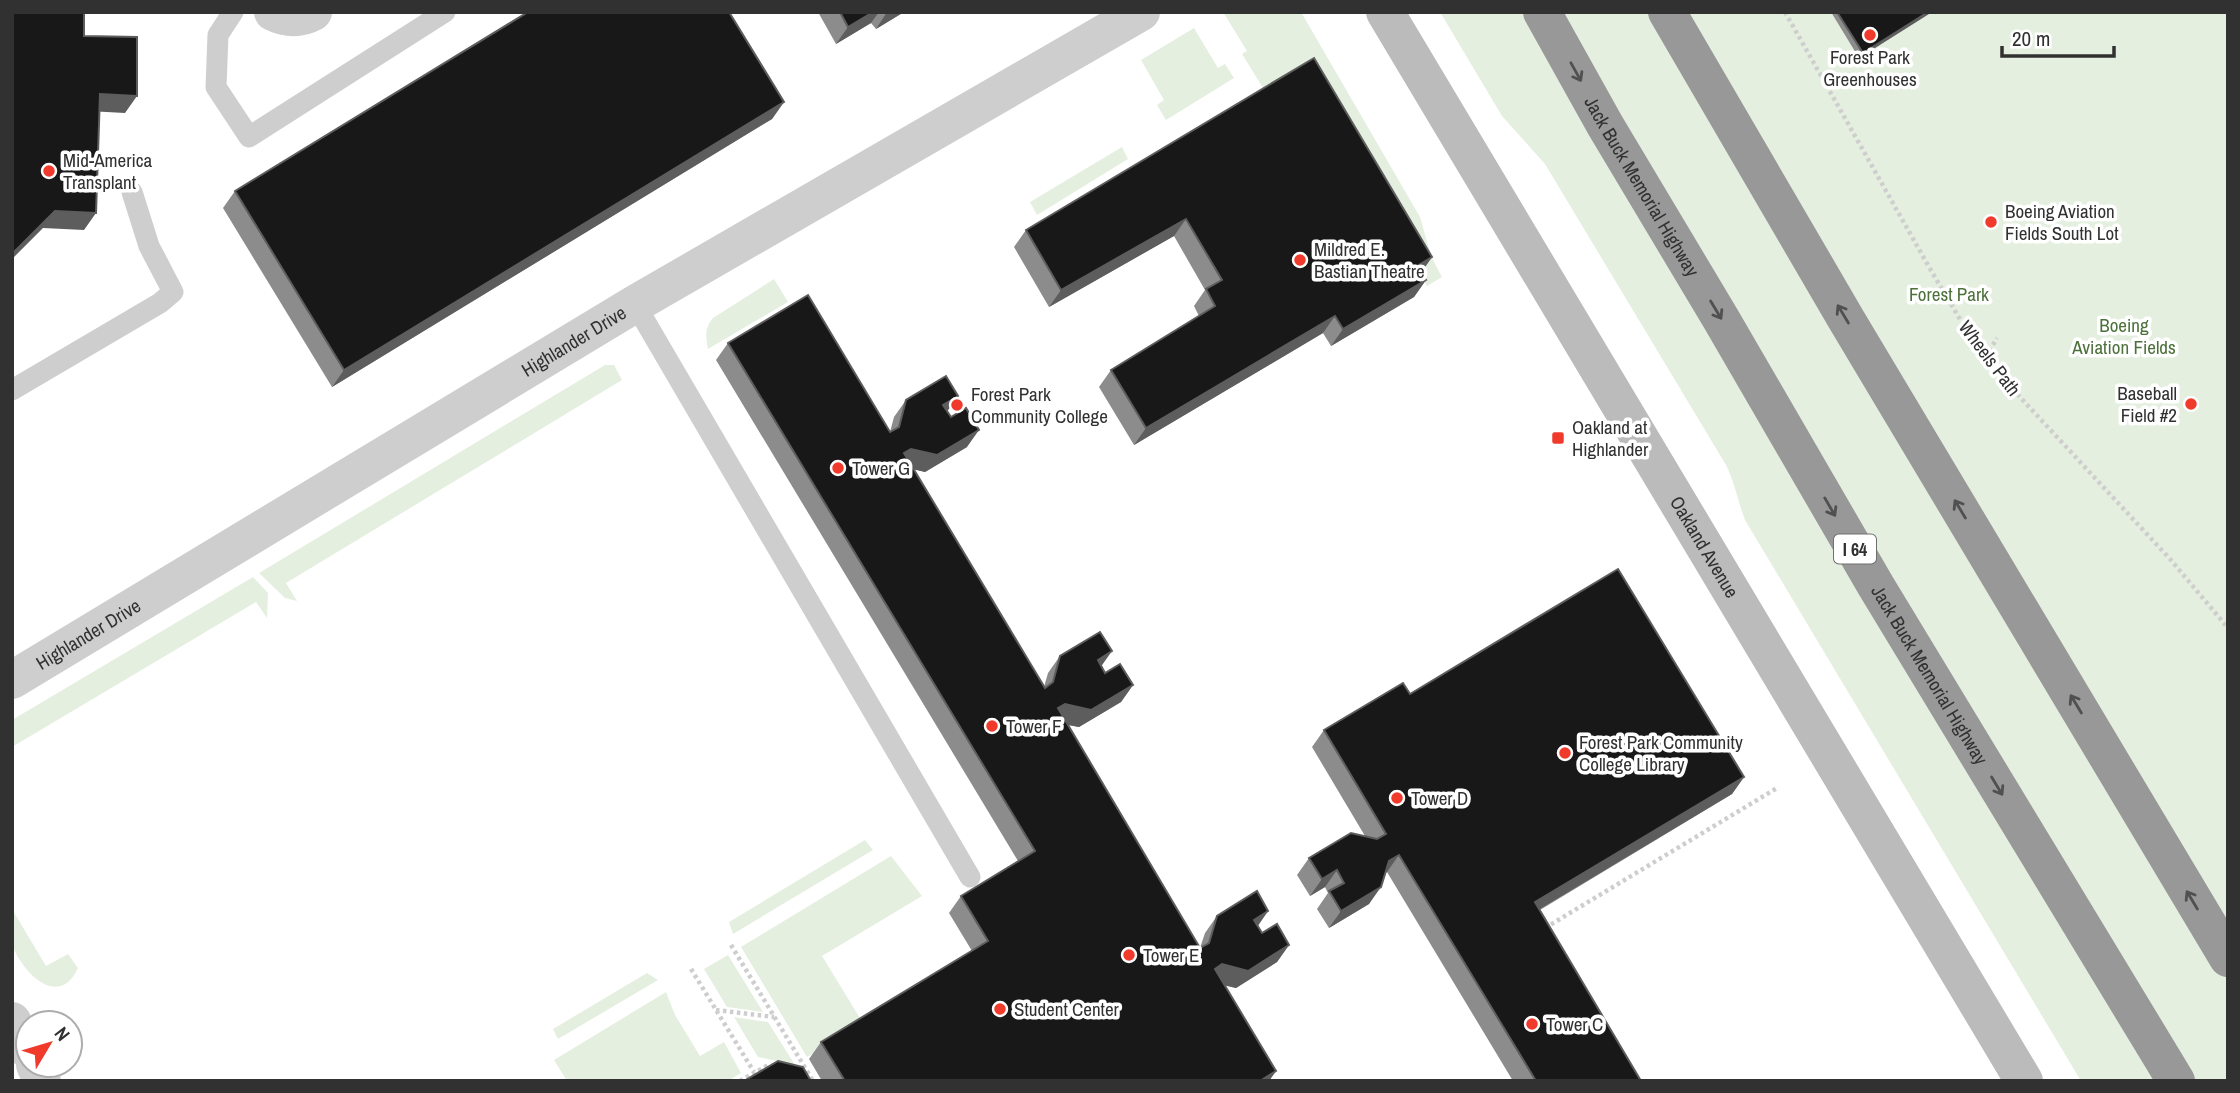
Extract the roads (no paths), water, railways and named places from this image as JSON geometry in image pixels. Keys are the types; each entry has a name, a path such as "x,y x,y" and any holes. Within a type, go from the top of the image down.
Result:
{"highway":[{"name":"Jack Buck Memorial Highway","path":"1542,12 1605,125 1876,586 2176,1081"},
{"path":"1667,12 1839,308 2228,958"}],"street":[{"path":"273,12 281,16 302,18 313,12"},
{"name":"Highlander Drive","path":"12,680 635,304 1141,12"},
{"name":"Oakland Avenue","path":"1385,12 2024,1081"}],"lane":[{"path":"233,12 218,35 216,87 249,137 445,12"},
{"path":"12,390 160,303 173,292 149,246 132,192"},
{"path":"635,304 970,877"}],"place":[{"name":"Forest Park Greenhouses","path":"1870,35"},
{"name":"Mid-America Transplant","path":"49,171"},
{"name":"Boeing Aviation Fields South Lot","path":"1991,222"},
{"name":"Mildred E. Bastian Theatre","path":"1300,260"},
{"name":"Baseball Field #2","path":"2191,404"},
{"name":"Forest Park Community College","path":"957,405"},
{"name":"Oakland at Highlander","path":"1558,438"},
{"name":"Tower G","path":"838,468"},
{"name":"Tower F","path":"992,726"},
{"name":"Forest Park Community College Library","path":"1565,753"},
{"name":"Tower D","path":"1397,798"},
{"name":"Tower E","path":"1129,955"},
{"name":"Student Center","path":"1000,1009"},
{"name":"Tower C","path":"1532,1024"}],"park label":[{"name":"Forest Park","path":"1949,294"},
{"name":"Boeing Aviation Fields","path":"2124,336"}]}
